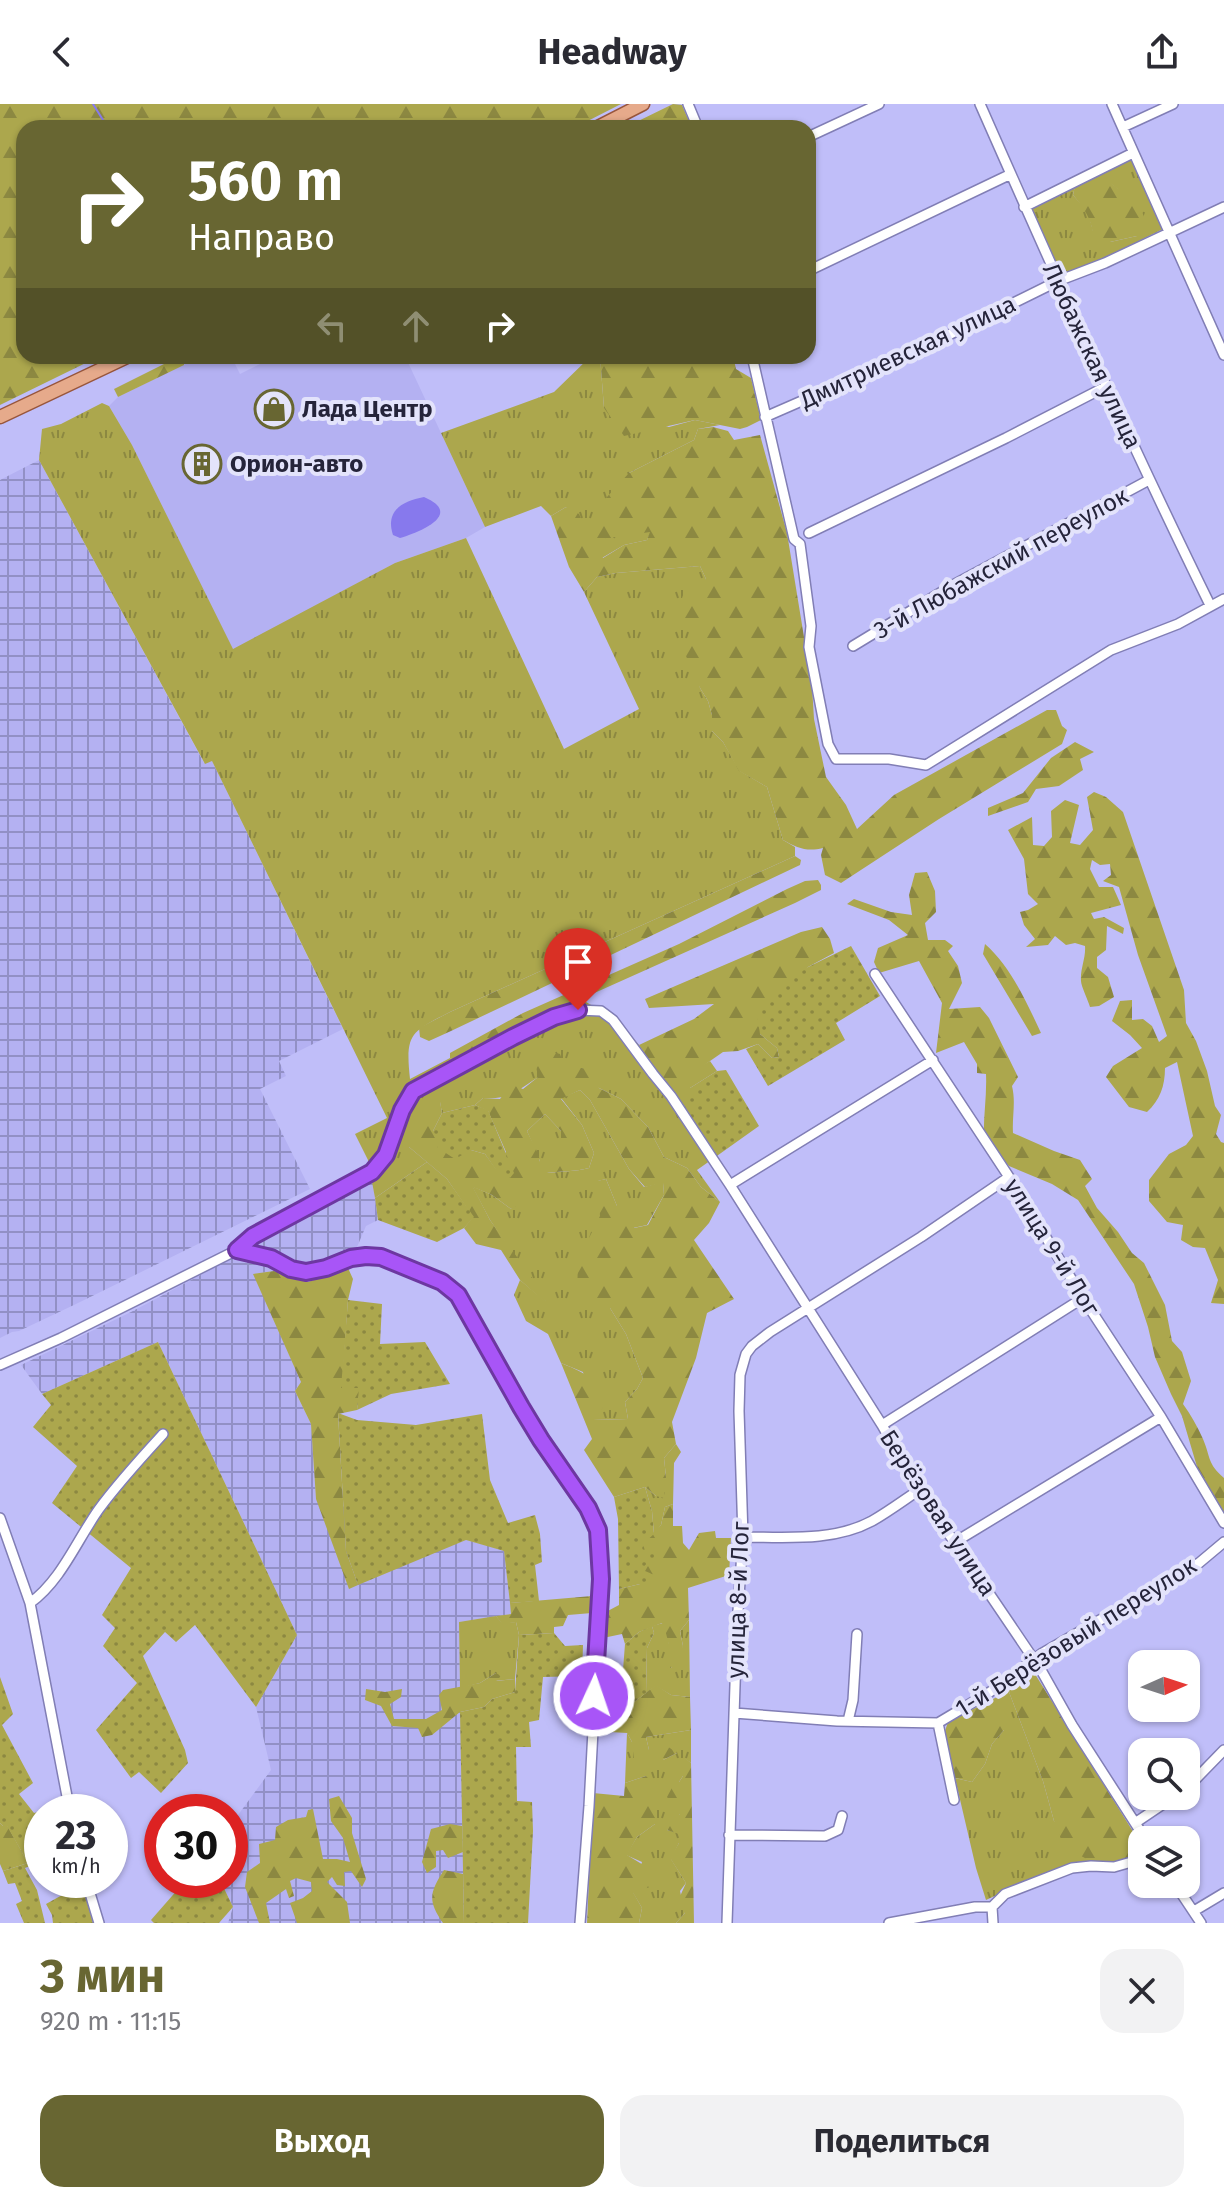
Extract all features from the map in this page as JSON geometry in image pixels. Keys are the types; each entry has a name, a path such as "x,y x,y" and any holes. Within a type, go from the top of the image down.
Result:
{"main road":[{"path":"612,120 643,104"},
{"path":"0,417 112,364"}],"street":[{"path":"816,133 879,104"},
{"name":"Любажская улица","path":"980,104 1149,480 1210,605"},
{"path":"1112,104 1219,334 1224,355"},
{"path":"1123,127 1173,104"},
{"path":"1024,207 1133,153"},
{"path":"816,267 1011,174"},
{"name":"Дмитриевская улица","path":"765,417 914,352 1058,281 1105,263 1224,207"},
{"path":"754,364 794,539 800,544 811,626 809,647 828,744 836,759 889,759 926,765 1111,650 1178,624 1224,599"},
{"path":"809,533 1107,386"},
{"name":"3-й Любажский переулок","path":"853,646 955,584 1149,480"},
{"name":"улица 9-й Лог","path":"875,974 1009,1177 1161,1417 1224,1523"},
{"name":"Берёзовая улица","path":"0,1365 237,1250 253,1236 372,1172 386,1155 402,1110 413,1091 554,1017 578,1010 601,1011 613,1020 671,1096 730,1185 882,1425 919,1490 1034,1659 1137,1826"},
{"path":"730,1185 933,1060"},
{"name":"улица 8-й Лог","path":"727,1923 743,1537 740,1375 746,1354 752,1346 806,1308 921,1237 1009,1177"},
{"path":"237,1250 271,1258 291,1269 306,1272 351,1258 381,1257 442,1282 458,1295 534,1429 588,1508 598,1530 601,1579 580,1923"},
{"path":"882,1425 1083,1298"},
{"path":"955,1542 1161,1417"},
{"path":"30,1603 45,1593 104,1502 163,1434"},
{"path":"743,1537 821,1536 847,1530 870,1522 919,1490"},
{"path":"0,1518 30,1603 67,1794"},
{"name":"1-й Берёзовый переулок","path":"734,1713 848,1721 938,1723 990,1692 1034,1659 1199,1563 1224,1542"},
{"path":"848,1721 853,1700 857,1634"},
{"path":"938,1723 954,1800"},
{"path":"1200,1775 1224,1750"},
{"path":"1135,1823 1154,1810"},
{"path":"729,1835 825,1836 838,1830 842,1816"},
{"path":"889,1923 975,1907 992,1907 1005,1894 1072,1868 1114,1867 1128,1863"},
{"path":"1194,1911 1224,1893"},
{"path":"91,1898 99,1923"},
{"path":"1185,1898 1201,1923"},
{"path":"992,1907 993,1923"}],"shaded area":[{"path":"185,364 235,364 240,374 260,364 409,364 485,527 466,538 395,563 233,650 132,445 109,406 118,397"},
{"path":"39,460 204,763 212,761 343,1029 279,1061 286,1076 260,1089 310,1189 0,1338 0,480"},
{"path":"424,497 435,503 440,510 439,516 418,531 400,538 393,535 391,520 397,508"},
{"path":"372,1177 378,1220 366,1226 348,1268 308,1282 274,1271 254,1274 301,1382 295,1391 311,1424 316,1499 504,1550 512,1614 459,1622 464,1915 447,1923 228,1923 233,1907 229,1898 248,1898 248,1801 271,1770 256,1707 297,1635 158,1342 42,1394 21,1365 131,1312 240,1254 253,1241"}],"green space":[{"path":"0,104 621,104 590,120 16,120 16,364 84,364 0,405"},
{"path":"673,104 682,105 689,120 640,120"},
{"path":"1128,157 1163,229 1062,276 1030,207 1076,181 1073,195 1088,212 1093,231 1110,242 1137,236 1119,190 1110,183 1111,165"},
{"path":"1111,165 1115,173 1111,183 1138,206 1146,226 1137,236 1110,242 1102,251 1094,246 1089,218 1073,195 1076,181"},
{"path":"164,364 184,364 118,397 114,389"},
{"path":"583,364 601,364 604,408 669,427 695,420 720,425 698,429 694,440 629,473 651,532 647,540 624,545 602,558 566,507 551,516 541,506 485,527 441,433 554,392"},
{"path":"601,364 735,364 736,369 751,378 761,420 740,429 695,420 624,436 604,408"},
{"path":"102,403 109,406 132,445 233,649 395,563 466,538 564,749 639,709 584,592 597,577 700,566 706,579 690,633 700,688 712,715 712,731 723,742 740,771 767,787 783,840 795,847 795,856 437,1019 414,1036 410,1043 409,1064 410,1079 450,1058 455,1061 581,999 618,1021 666,1085 710,1061 717,1071 690,1088 714,1158 697,1170 720,1202 701,1187 687,1168 664,1157 648,1127 621,1099 599,1088 582,1068 547,1073 506,1096 483,1098 475,1105 442,1113 440,1102 409,1147 427,1162 375,1198 368,1160 355,1134 387,1118 212,761 205,764 39,460 42,429 61,424"},
{"path":"713,427 728,431 734,440 760,435 787,533 812,686 814,719 826,777 846,805 857,829 894,795 1047,710 1056,710 1062,726 1067,730 1062,744 841,883 825,875 821,855 823,848 802,848 783,840 767,787 739,771 723,742 712,731 708,701 686,656 690,633 676,617 684,592 706,579 700,566 597,577 584,592 569,567 551,516 566,507 579,514 603,558 624,545 647,540 650,532 595,540 607,497 629,473 694,440 698,429"},
{"path":"1075,742 1094,752 1080,759 1083,770 1059,786 1036,789 1028,802 988,816 988,808 1023,793 1051,758"},
{"path":"1094,792 1106,797 1123,812 1184,990 1186,1023 1196,1041 1215,1106 1221,1115 1216,1134 1224,1143 1224,1304 1211,1303 1218,1280 1205,1248 1193,1247 1181,1240 1183,1225 1167,1222 1149,1201 1149,1180 1169,1154 1186,1145 1193,1136 1177,1062 1165,1068 1161,1092 1147,1112 1129,1107 1106,1077 1113,1066 1142,1048 1112,1021 1120,1001 1132,1000 1132,1020 1143,1019 1152,1026 1159,1042 1167,1036 1138,955 1119,887 1103,881 1111,875 1110,864 1100,865 1092,860 1090,869 1099,887 1113,887 1121,905 1091,913 1094,919 1104,917 1124,928 1123,934 1107,926 1106,950 1097,957 1097,968 1108,977 1114,997 1099,1006 1090,1007 1081,981 1085,946 1075,943 1066,945 1055,936 1048,945 1026,947 1035,939 1024,925 1020,912 1038,904 1028,894 1024,859 1008,830 1032,817 1033,845 1044,846 1052,837 1051,811 1065,800 1079,805 1070,843 1080,845 1093,830 1087,797"},
{"path":"795,856 801,860 800,865 429,1041 420,1037 419,1028 450,1012"},
{"path":"927,872 935,891 936,912 925,923 928,940 945,940 953,946 948,951 958,966 962,983 949,1009 980,1007 989,1018 1018,1077 1012,1086 1013,1133 1080,1160 1092,1179 1085,1186 1097,1208 1132,1253 1144,1263 1165,1305 1172,1341 1182,1352 1191,1381 1183,1404 1201,1434 1212,1464 1224,1478 1224,1519 1200,1477 1182,1416 1155,1357 1134,1284 1078,1200 1052,1184 1009,1166 984,1140 986,1074 977,1073 977,1064 964,1042 936,1053 942,1003 919,961 879,973 874,962 878,948 908,935 889,920 847,904 854,899 891,912 912,915 909,895 915,873"},
{"path":"818,880 821,890 795,903 581,999 455,1061 450,1058 450,1053 523,1013 679,944 787,889 805,881"},
{"path":"822,927 834,953 808,967 760,1034 777,1048 779,1057 772,1058 758,1044 723,1052 682,1083 666,1086 639,1045 694,1019 714,1004 649,1008 645,999 801,932"},
{"path":"985,944 1010,974 1041,1033 1032,1036 983,954"},
{"path":"851,946 880,996 836,1023 845,1040 768,1086 746,1049 758,1044 772,1058 779,1057 777,1048 760,1034 757,1013 775,991 808,967"},
{"path":"545,1050 560,1054 565,1068 596,1072 599,1088 621,1099 648,1127 664,1157 687,1168 701,1187 720,1202 709,1223 694,1240 734,1299 707,1313 696,1358 672,1422 676,1444 664,1458 664,1498 645,1487 614,1497 584,1450 592,1439 561,1363 585,1374 597,1389 603,1407 594,1420 628,1419 625,1402 643,1378 626,1334 610,1308 590,1311 577,1298 578,1260 600,1216 597,1181 606,1179 617,1206 631,1204 634,1228 648,1225 664,1195 663,1183 645,1187 629,1169 590,1100 580,1090 561,1099 582,1125 594,1153 589,1168 546,1173 561,1157 561,1131 545,1114 527,1131 540,1162 537,1184 528,1196 511,1209 492,1195 473,1187 490,1220 536,1283 548,1305 520,1280 501,1250 476,1244 464,1228 473,1217 447,1179 409,1147 409,1134 424,1107 440,1101 442,1113 433,1131 485,1154 496,1169 506,1152 488,1111 475,1105 483,1098 500,1099 511,1084 523,1089 538,1077 535,1060"},
{"path":"726,1070 759,1126 714,1158 681,1109 690,1088 717,1071"},
{"path":"580,1090 590,1100 629,1169 644,1187 663,1182 664,1195 647,1225 633,1228 617,1206 606,1179 598,1181 610,1308 626,1334 643,1378 625,1402 628,1419 593,1420 583,1372 561,1363 548,1334 526,1321 514,1295 520,1280 546,1302 490,1220 472,1186 492,1195 511,1209 540,1161 527,1131 545,1114 561,1131 561,1158 547,1173 589,1168 594,1153 582,1125 561,1098"},
{"path":"475,1105 488,1110 514,1173 510,1178 496,1170 485,1154 471,1150 455,1159 438,1148 433,1131 442,1113"},
{"path":"427,1162 447,1179 474,1217 464,1228 437,1242 378,1220 375,1198"},
{"path":"348,1268 353,1279 348,1300 342,1388 360,1388 357,1410 338,1414 346,1551 358,1585 349,1589 316,1499 311,1424 295,1391 301,1382 253,1274 274,1271 308,1282"},
{"path":"348,1300 382,1304 380,1344 425,1342 450,1384 391,1394 357,1410 359,1388 341,1388"},
{"path":"158,1342 297,1635 256,1707 195,1625 176,1642 165,1632 143,1656 188,1763 161,1793 139,1772 131,1778 96,1730 137,1683 103,1646 115,1628 102,1615 131,1568 52,1503 77,1466 33,1427 51,1405 42,1394"},
{"path":"338,1413 357,1420 416,1425 482,1414 490,1480 508,1523 535,1515 542,1562 535,1565 539,1601 510,1603 504,1551 466,1540 358,1585 346,1551"},
{"path":"676,1444 681,1452 674,1463 673,1504 665,1507 661,1525 654,1534 645,1487 656,1496 666,1477 664,1458"},
{"path":"645,1487 654,1534 643,1544 645,1551 659,1552 657,1563 645,1565 645,1571 657,1576 656,1586 640,1584 619,1589 618,1519 614,1497"},
{"path":"673,1504 673,1526 682,1526 683,1543 689,1550 699,1533 715,1531 716,1538 731,1538 729,1575 688,1588 689,1620 680,1631 683,1646 680,1664 670,1668 669,1645 662,1623 639,1632 625,1644 622,1634 603,1638 604,1613 619,1605 619,1589 640,1584 645,1564 642,1544 661,1525 665,1507"},
{"path":"592,1596 592,1613 568,1615 563,1626 554,1627 554,1633 519,1635 516,1622 502,1624 496,1616 511,1614 510,1603"},
{"path":"496,1616 502,1623 516,1622 519,1635 515,1679 494,1681 496,1673 480,1683 460,1688 459,1622"},
{"path":"689,1620 690,1697 671,1695 656,1686 646,1693 647,1648 654,1633 652,1626 663,1623 671,1668 683,1646 680,1631"},
{"path":"652,1626 654,1633 647,1648 646,1693 620,1709 625,1644"},
{"path":"554,1633 565,1646 583,1645 582,1676 543,1677 539,1720 529,1722 531,1747 516,1747 517,1801 532,1802 528,1923 464,1923 460,1712 484,1707 492,1699 515,1692 519,1635"},
{"path":"1030,1666 1130,1826 1128,1860 1097,1864 1079,1855 1061,1839 1009,1692"},
{"path":"496,1673 501,1676 496,1681 515,1679 515,1692 492,1699 484,1707 460,1712 432,1735 422,1737 418,1728 392,1726 381,1706 365,1700 366,1689 385,1692 402,1689 401,1697 390,1704 394,1719 426,1719 442,1710 439,1695 443,1690 480,1683"},
{"path":"0,1677 13,1714 2,1725 33,1783 19,1794 24,1800 24,1856 7,1826 0,1823"},
{"path":"1014,1682 1009,1692 1043,1781 1054,1821 1097,1864 1038,1876 986,1900 955,1778 972,1782 985,1764 992,1744 1004,1730 991,1705 975,1708 997,1697"},
{"path":"656,1685 671,1695 690,1697 691,1730 646,1737 649,1750 667,1746 677,1753 663,1760 634,1760 632,1742 627,1733 610,1732 609,1713 629,1706"},
{"path":"991,1705 1005,1710 1004,1730 992,1744 985,1764 972,1782 955,1778 944,1734 948,1722 975,1708"},
{"path":"691,1730 691,1763 684,1758 683,1776 679,1782 680,1814 667,1830 679,1833 679,1843 671,1859 686,1883 680,1891 685,1913 676,1923 639,1923 642,1908 632,1891 642,1862 626,1855 637,1837 655,1824 646,1776 625,1783 627,1733 632,1742 663,1760 677,1753 649,1750 646,1737"},
{"path":"684,1757 691,1763 694,1923 676,1923 685,1913 677,1903 686,1883 670,1858 679,1843 679,1834 667,1830 670,1820 680,1814 667,1797 683,1776 676,1773 674,1765"},
{"path":"646,1776 657,1788 655,1824 637,1837 627,1855 658,1874 657,1885 633,1892 642,1908 639,1923 587,1923 593,1793 624,1796 625,1783"},
{"path":"339,1796 352,1818 352,1833 366,1879 362,1887 351,1871 344,1872 345,1886 337,1885 332,1877 327,1882 347,1902 350,1923 297,1923 290,1903 312,1891 311,1882 296,1878 290,1881 294,1896 289,1898 286,1889 266,1903 270,1923 259,1923 248,1895 248,1871 260,1863 259,1844 275,1840 276,1827 288,1820 306,1817 308,1810 313,1809 323,1859 350,1862 343,1838 331,1821 329,1799"},
{"path":"0,1823 7,1825 24,1856 24,1864 3,1871 0,1864"},
{"path":"450,1824 462,1826 463,1852 448,1858 443,1850 436,1851 436,1867 427,1873 422,1862 431,1829"},
{"path":"24,1864 24,1898 39,1898 45,1923 24,1923 16,1904 22,1901 15,1883 8,1884 3,1871"},
{"path":"444,1870 463,1874 464,1923 443,1923 434,1908 433,1890"},
{"path":"57,1898 86,1898 93,1923 53,1923 46,1904"},
{"path":"170,1898 229,1898 233,1907 219,1923 154,1923 151,1920"}],"waterway":[{"path":"93,104 103,120"}],"place":[{"name":"Лада Центр","path":"274,409"},
{"name":"Орион-авто","path":"202,464"}],"route":[{"path":"578,1010 554,1017 513,1037 413,1091 402,1110 386,1155 372,1172 253,1236 237,1250 250,1251 291,1269 306,1272 351,1258 381,1257 442,1282 458,1295 500,1372 541,1440 588,1508 598,1530 601,1579 594,1696"}]}
